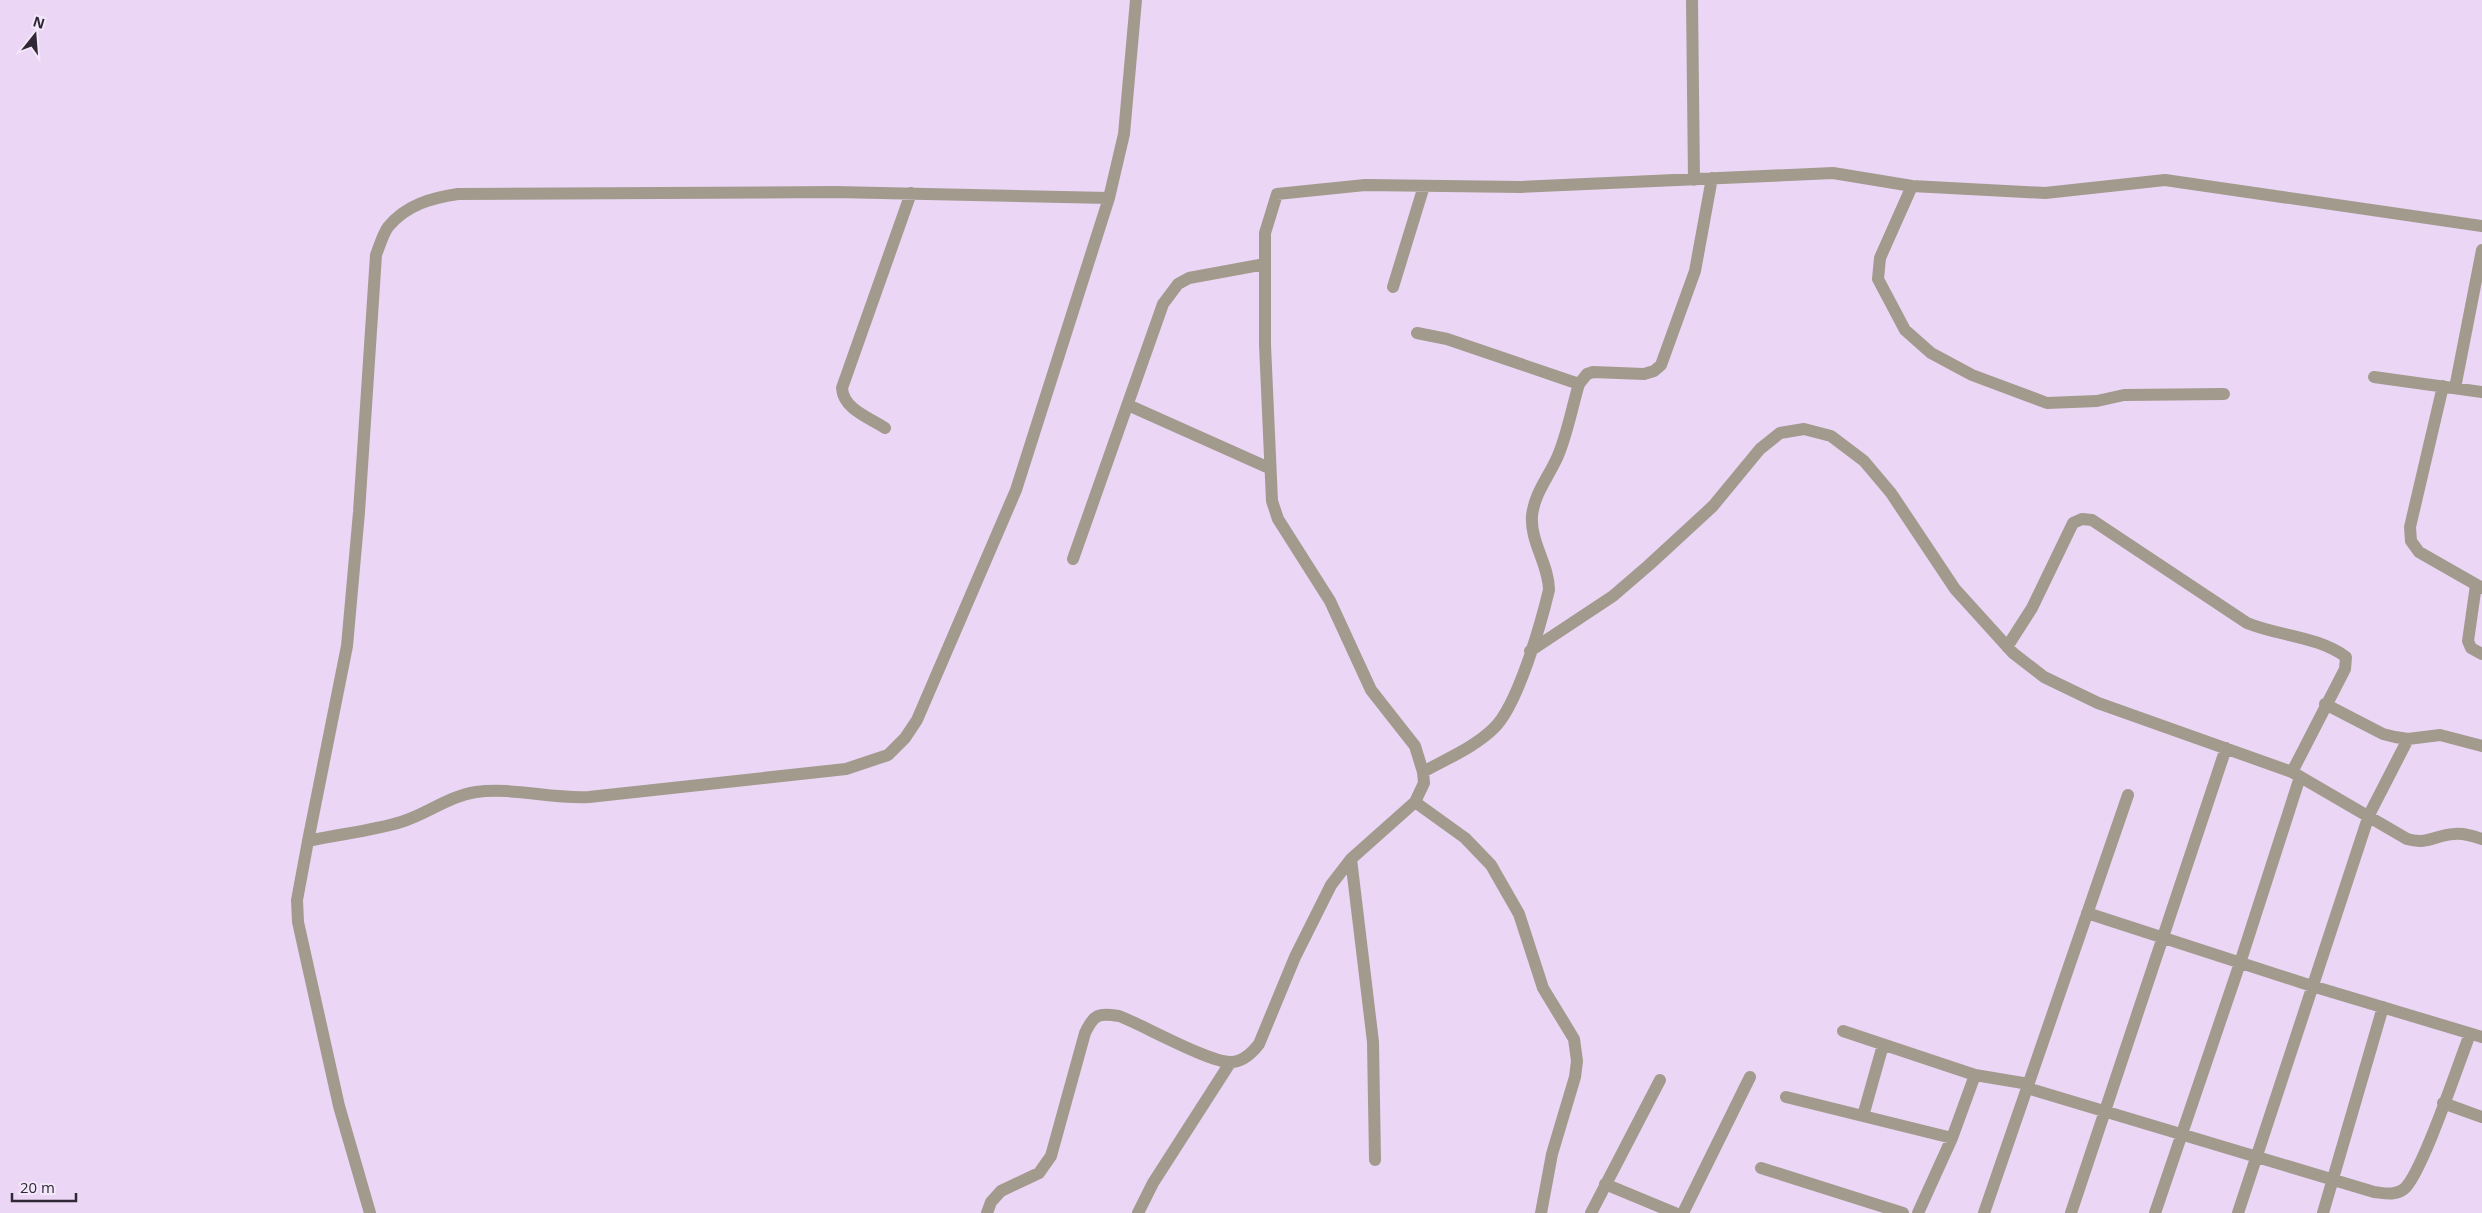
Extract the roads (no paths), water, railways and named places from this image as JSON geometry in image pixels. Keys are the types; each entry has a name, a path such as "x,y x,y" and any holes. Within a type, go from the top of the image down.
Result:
{"street":[{"path":"308,840 401,822 471,793 499,790 568,798 589,797 846,769 888,755 905,738 916,720 1016,490 1109,198 1124,134 1136,0"},
{"path":"1692,0 1694,180"},
{"path":"987,1213 992,1202 1001,1191 1039,1174 1051,1156 1085,1033 1092,1018 1102,1013 1119,1016 1212,1058 1230,1063 1239,1061 1249,1055 1260,1044 1295,957 1331,885 1351,859 1415,802 1424,784 1423,772 1415,746 1371,690 1330,601 1278,519 1272,501 1269,468 1265,233 1277,194 1365,185 1521,187 1833,173 1912,186 2045,193 2165,180 2482,226"},
{"path":"1423,772 1471,745 1494,729 1505,716 1530,651 1549,590 1549,580 1532,526 1532,515 1544,480 1556,460 1579,384 1587,374 1593,372 1644,374 1654,371 1661,365 1695,271 1712,178"},
{"path":"1393,287 1424,186"},
{"path":"1912,186 1880,258 1878,279 1905,330 1931,353 1972,375 2047,403 2096,401 2124,395 2224,394"},
{"path":"370,1213 339,1106 298,922 297,900 347,646 359,512 376,255 388,227 413,206 434,198 458,194 911,193 1109,198"},
{"path":"885,428 845,402 842,388 911,193"},
{"path":"2482,250 2449,387 2410,527 2411,540 2419,552 2479,586 2468,641 2471,648 2482,654"},
{"path":"1073,559 1163,304 1170,292 1189,278 1265,264"},
{"path":"1418,333 1447,339 1579,384"},
{"path":"2374,377 2482,392"},
{"path":"1128,406 1269,468"},
{"path":"1530,651 1613,596 1649,565 1712,506 1760,449 1780,433 1804,429 1831,436 1864,462 1891,493 1955,589 2007,647 2044,676 2098,703 2296,774 2415,842 2430,841 2452,834 2482,839"},
{"path":"2007,647 2036,600 2073,523 2082,519 2092,520 2247,623 2265,630 2331,648 2346,657 2347,664 2325,704 2296,774 2240,963 2155,1213"},
{"path":"2325,704 2383,734 2408,739 2440,735 2482,746"},
{"path":"2238,1213 2369,816 2408,739"},
{"path":"2071,1213 2226,748"},
{"path":"1984,1213 2128,796"},
{"path":"1415,802 1464,838 1491,865 1519,914 1543,988 1574,1039 1577,1061 1575,1077 1552,1154 1541,1213"},
{"path":"1351,859 1373,1042 1375,1160"},
{"path":"1843,1031 1975,1075 2028,1086 2106,1112 2374,1192 2397,1193 2404,1188 2419,1166 2443,1102 2476,1036 2312,986 2087,913"},
{"path":"2323,1213 2383,1007"},
{"path":"1863,1116 1883,1045"},
{"path":"1138,1213 1153,1183 1230,1063"},
{"path":"1918,1213 1952,1138 1975,1075"},
{"path":"1684,1213 1750,1077"},
{"path":"1591,1213 1660,1080"},
{"path":"1786,1097 1952,1138"},
{"path":"2443,1102 2482,1118"},
{"path":"1761,1168 1903,1213"},
{"path":"1605,1184 1676,1213"}]}
